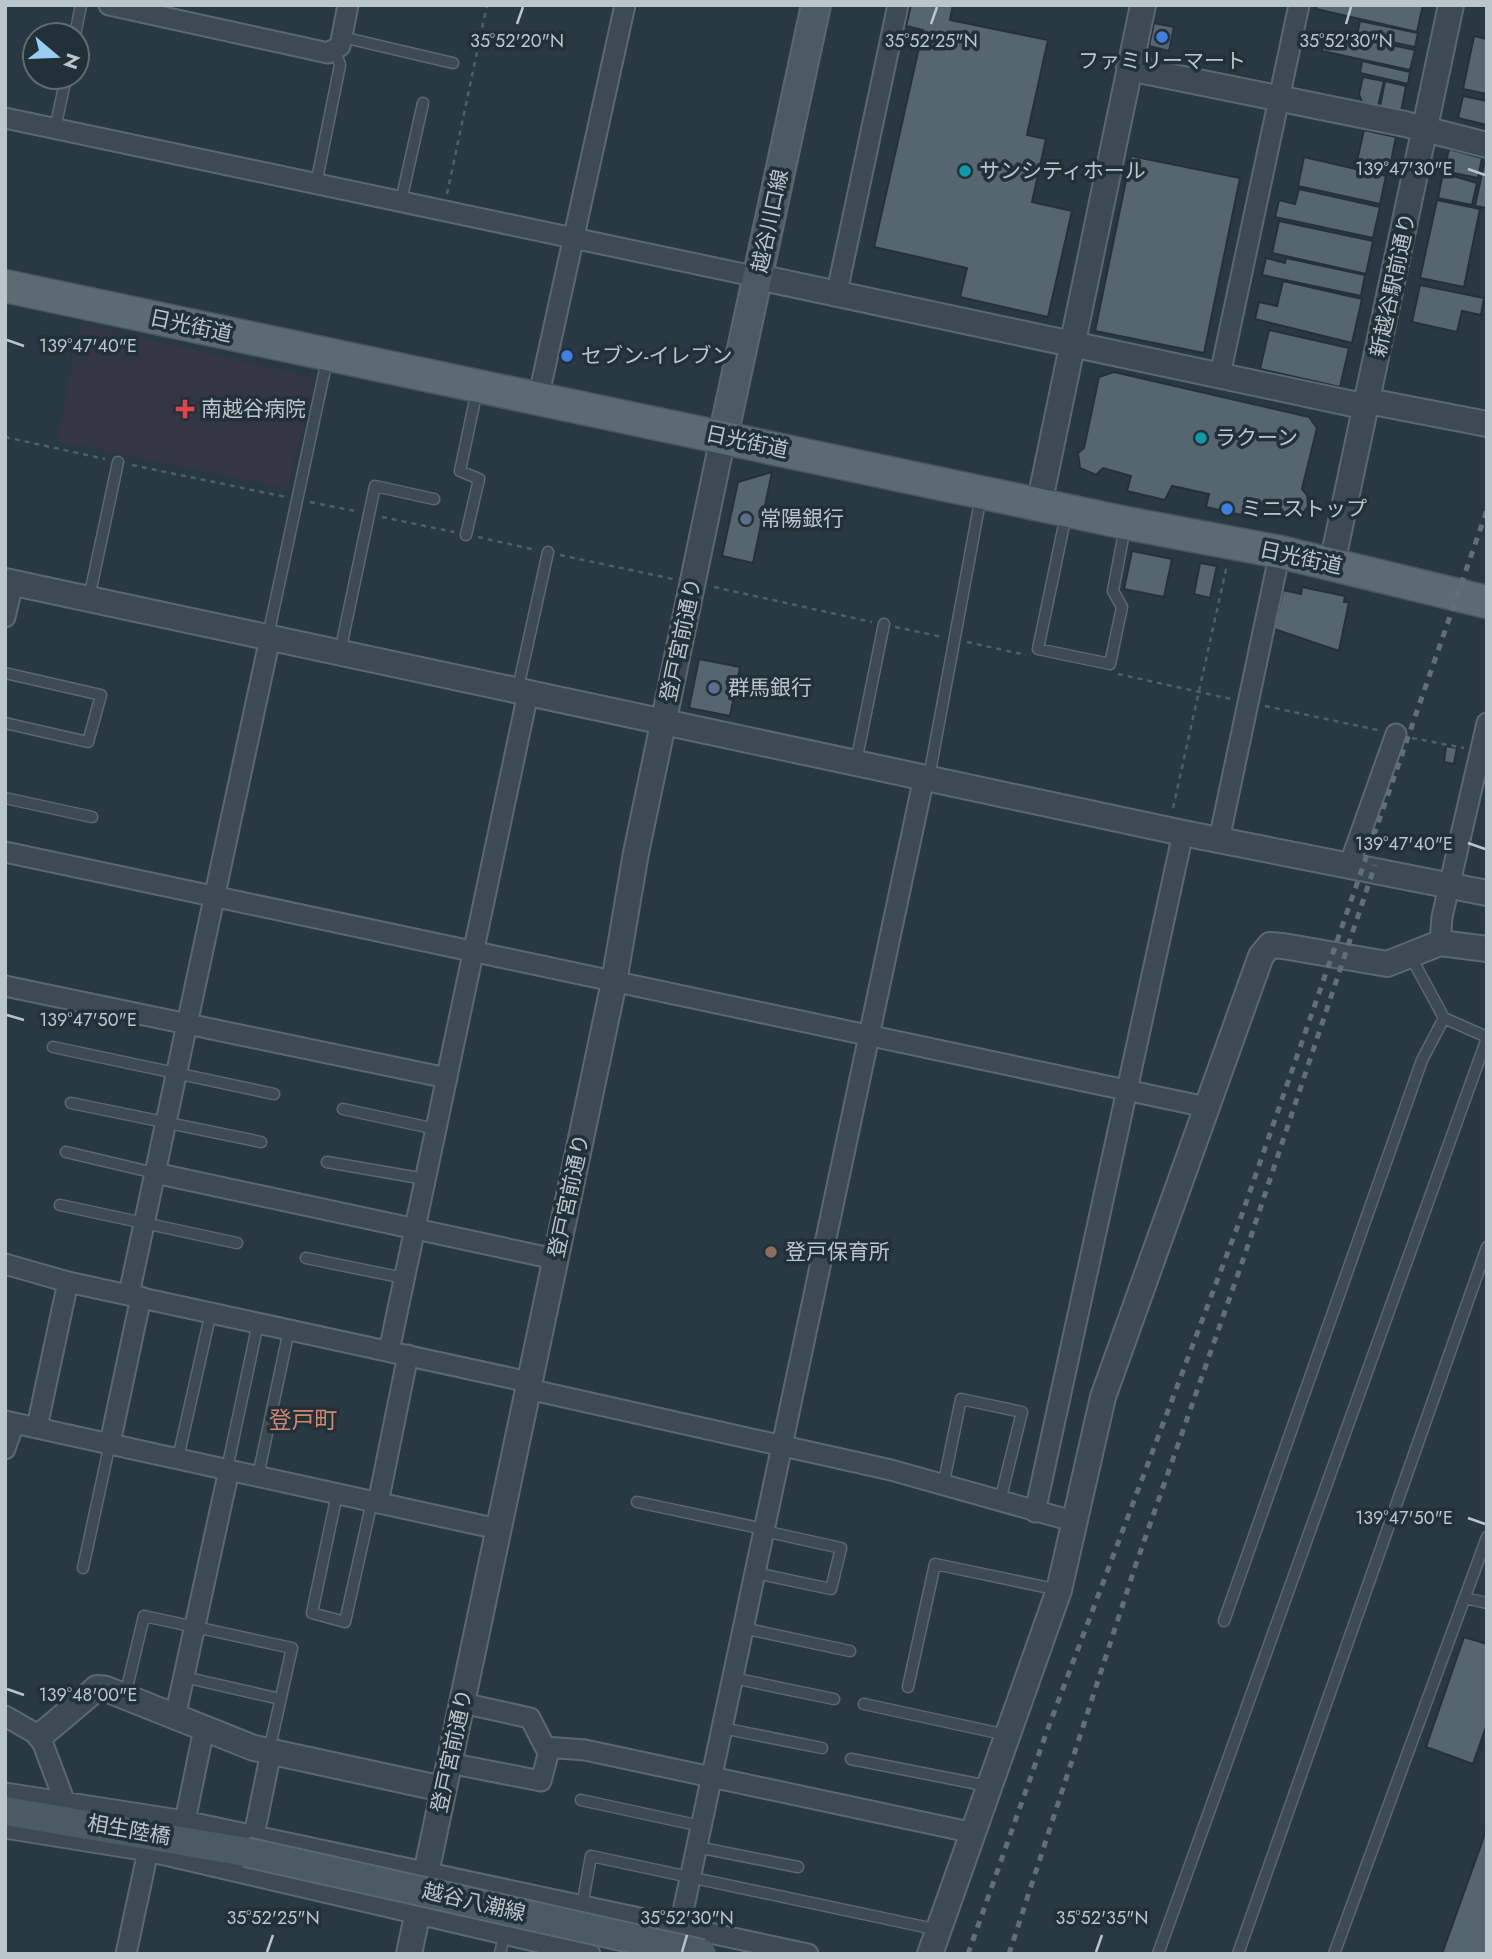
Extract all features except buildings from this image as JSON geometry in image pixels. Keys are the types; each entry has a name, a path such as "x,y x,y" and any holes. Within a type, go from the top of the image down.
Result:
{"main road":[{"name":"越谷川口線","path":"723,436 816,5"},
{"name":"日光街道","path":"5,286 982,493 1280,552 1487,602"},
{"name":"相生陸橋","path":"7,1811 250,1844"},
{"name":"越谷八潮線","path":"250,1844 702,1954"}],"street":[{"path":"109,5 328,53 339,44 348,5"},
{"path":"538,399 625,5"},
{"path":"837,292 898,5"},
{"path":"1053,507 1073,343 1143,5"},
{"path":"1220,375 1299,5"},
{"name":"新越谷駅前通り","path":"1332,564 1451,5"},
{"path":"1129,68 1487,145"},
{"path":"5,118 1220,375 1487,424"},
{"name":"登戸宮前通り","path":"409,1954 614,982 723,436"},
{"path":"1219,840 1280,552"},
{"path":"5,617 9,582 926,778 1178,824 1219,840 1487,893"},
{"path":"110,1444 135,1296 144,1223 268,638"},
{"path":"375,1502 399,1353 404,1278 474,952 523,692"},
{"path":"1440,943 1450,885 1487,723"},
{"path":"1349,866 1396,734"},
{"path":"674,1954 926,778"},
{"path":"1035,1512 1127,1091 1178,824"},
{"path":"5,852 1206,1108"},
{"path":"930,1954 1059,1590 1103,1397 1261,956 1270,946 1387,964 1411,957 1440,943 1487,949"},
{"path":"5,985 447,1078"},
{"path":"155,1173 555,1259"},
{"path":"5,1264 68,1282 399,1353 782,1444 1076,1522"},
{"path":"37,1427 68,1282"},
{"path":"5,1449 10,1422 498,1529"},
{"path":"175,1717 228,1470"},
{"path":"40,1736 97,1688 125,1696 204,1729 270,1752 443,1789"},
{"path":"462,1703 530,1717 545,1747 586,1750 974,1833"},
{"path":"5,1716 40,1736 64,1800"},
{"path":"185,1821 204,1729"},
{"path":"449,1763 541,1781 550,1747"},
{"path":"250,1844 270,1752"},
{"path":"7,1811 64,1800 185,1821 250,1844 427,1872 808,1954"},
{"path":"7,1811 148,1851 418,1914 502,1944 590,1954"},
{"path":"126,1954 148,1851"}],"lane":[{"path":"316,184 340,65 339,44 453,63"},
{"path":"55,129 63,91"},
{"path":"401,201 423,103"},
{"path":"268,638 328,356"},
{"path":"466,535 479,479 460,471 478,387"},
{"path":"89,599 118,462"},
{"path":"340,653 374,486 433,499"},
{"path":"926,778 982,493"},
{"path":"1053,507 1038,649 1110,664 1122,607 1113,591 1126,523"},
{"path":"523,692 548,552"},
{"path":"856,763 884,624"},
{"path":"5,673 101,695 88,743 5,723"},
{"path":"5,798 92,817"},
{"path":"1158,1954 1487,1038 1444,1018 1411,957"},
{"path":"1224,1621 1422,1060 1444,1018"},
{"path":"52,1047 274,1094"},
{"path":"71,1104 261,1142"},
{"path":"342,1109 436,1129"},
{"path":"66,1152 155,1173"},
{"path":"327,1162 425,1179"},
{"path":"60,1205 237,1243"},
{"path":"1238,1954 1487,1247"},
{"path":"306,1258 404,1278"},
{"path":"178,1458 211,1312"},
{"path":"228,1470 258,1322"},
{"path":"258,1476 289,1330"},
{"path":"943,1486 961,1399 1022,1412 1000,1501"},
{"path":"83,1568 110,1444"},
{"path":"337,1494 312,1613 345,1622 375,1502"},
{"path":"638,1502 841,1548 831,1589 755,1573"},
{"path":"1334,1954 1487,1537"},
{"path":"908,1687 934,1564 1059,1590"},
{"path":"1465,1598 1487,1603"},
{"path":"125,1696 145,1616 292,1648 270,1752"},
{"path":"743,1628 850,1651"},
{"path":"184,1676 280,1699"},
{"path":"733,1678 834,1699"},
{"path":"864,1704 1008,1735"},
{"path":"722,1728 822,1748"},
{"path":"852,1759 990,1786"},
{"path":"581,1800 701,1826"},
{"path":"697,1847 798,1867"},
{"path":"582,1906 592,1856 939,1930"}],"path":[{"path":"443,211 487,5"},
{"path":"5,437 692,583"},
{"path":"1178,824 1227,565"}],"shaded area":[{"name":"南越谷病院","path":"80,324 316,378 287,488 57,441"}],"railway":[{"path":"968,1954 1047,1731 1240,1220 1487,510"},
{"path":"1009,1954 1136,1564 1244,1257 1375,865"}],"place":[{"name":"ファミリーマート","path":"1162,37"},
{"name":"サンシティホール","path":"965,171"},
{"name":"セブン-イレブン","path":"567,356"},
{"name":"南越谷病院","path":"185,409"},
{"name":"ラクーン","path":"1201,438"},
{"name":"ミニストップ","path":"1227,509"},
{"name":"常陽銀行","path":"746,519"},
{"name":"群馬銀行","path":"714,688"},
{"name":"登戸保育所","path":"771,1252"}],"district":[{"name":"登戸町","path":"303,1420"}]}
